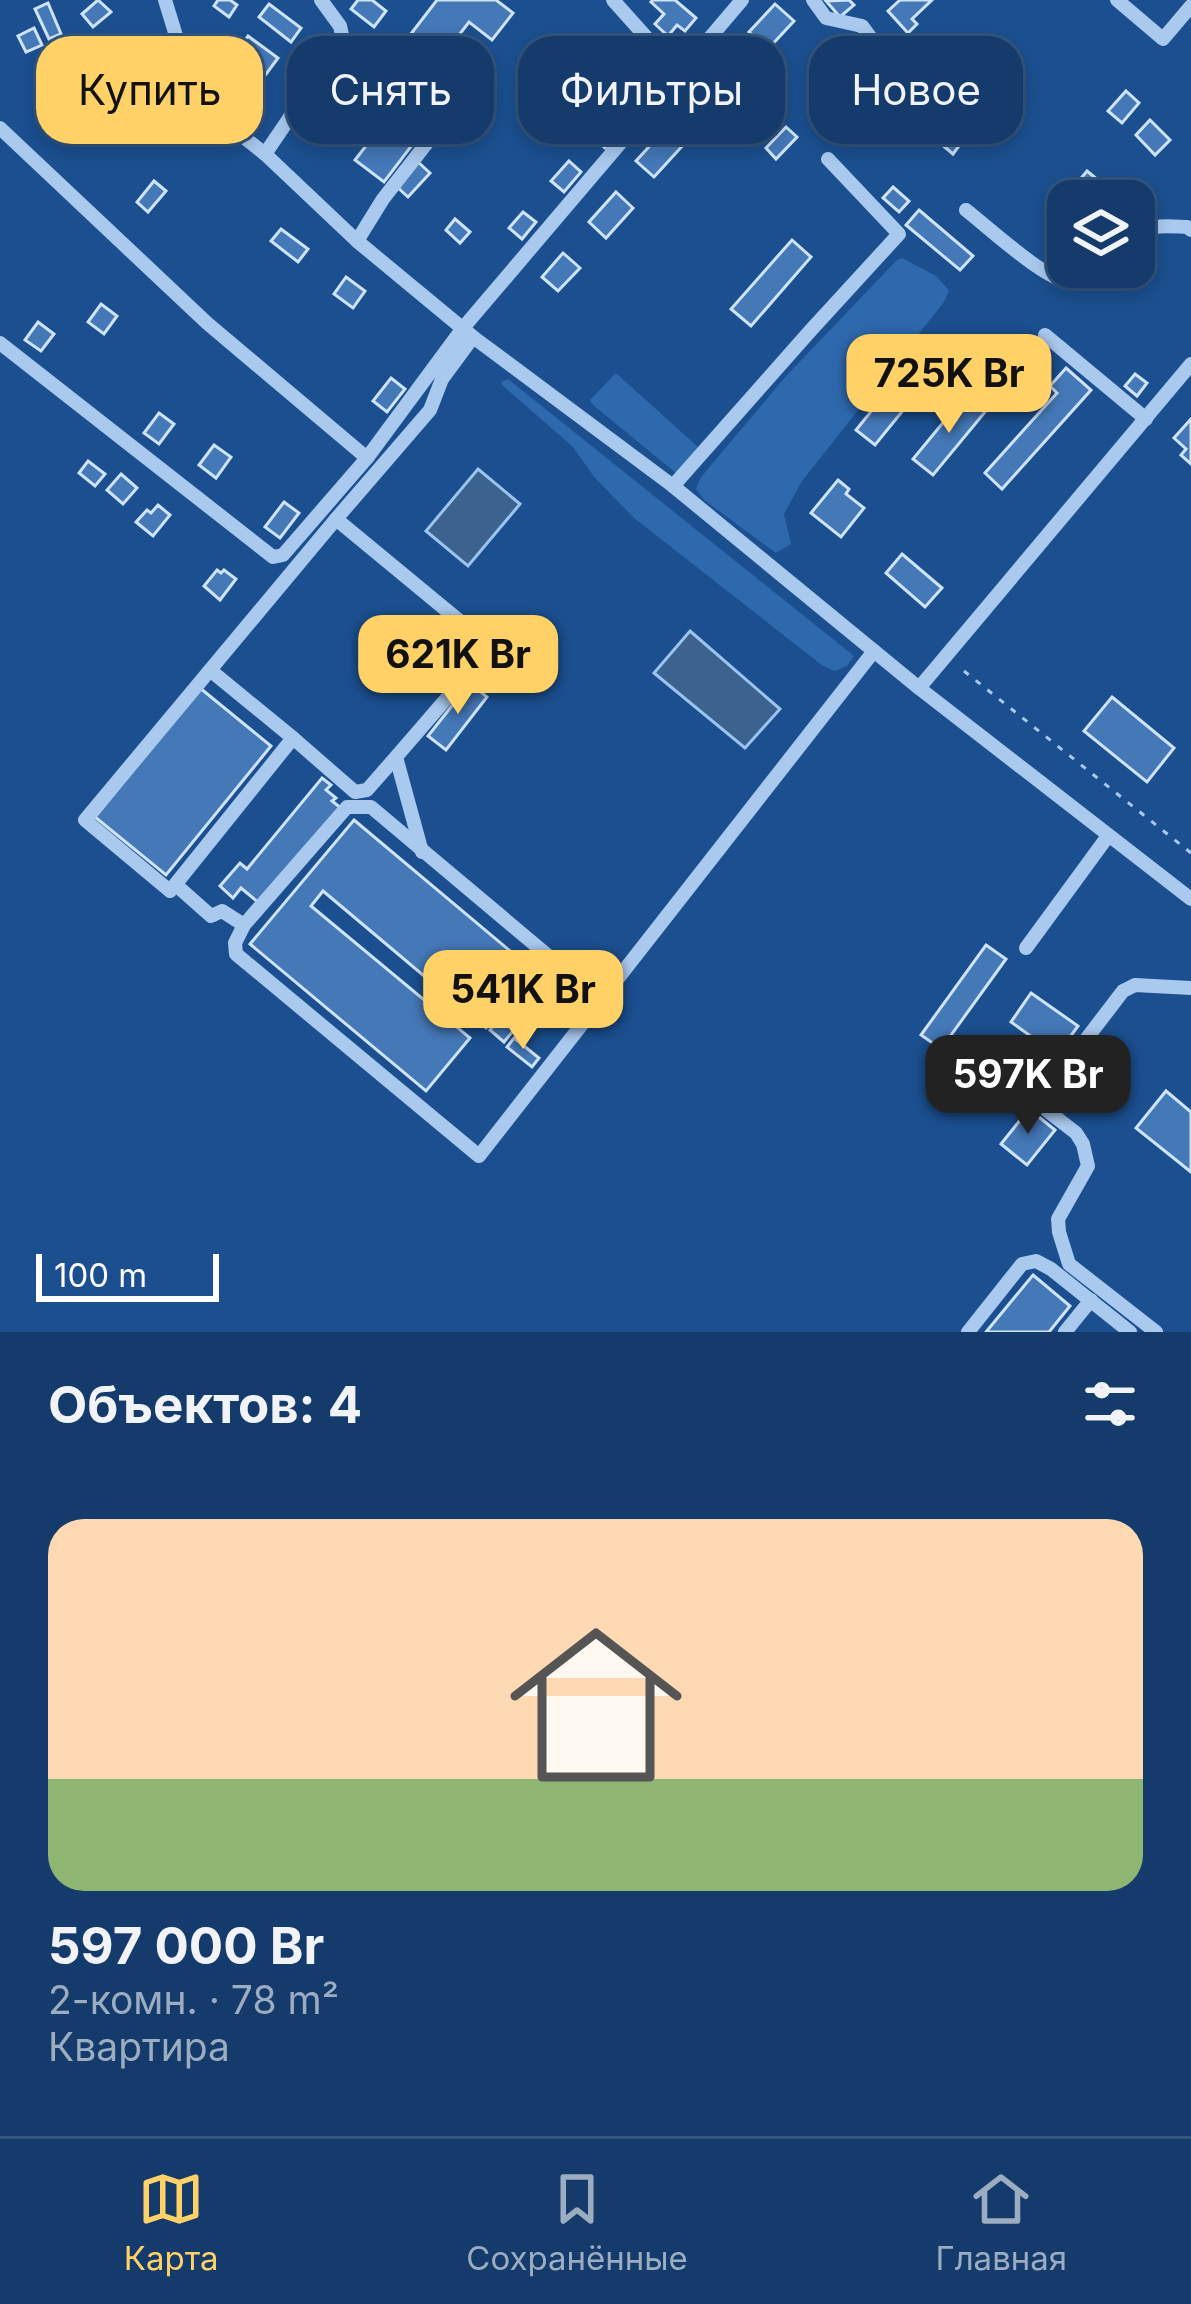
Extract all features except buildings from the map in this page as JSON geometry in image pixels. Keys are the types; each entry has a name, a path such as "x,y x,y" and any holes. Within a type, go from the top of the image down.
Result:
{"street":[{"path":"165,0 189,78 207,108 265,154 357,241 1191,899"},
{"path":"265,154 344,39 321,0"},
{"path":"614,0 646,36"},
{"path":"714,34 742,0"},
{"path":"812,0 826,18 862,26 869,36"},
{"path":"1117,0 1163,39 1190,8"},
{"path":"0,128 207,323 367,458"},
{"path":"357,241 426,144"},
{"path":"0,343 273,556 283,555 623,144"},
{"path":"673,487 899,234 828,159"},
{"path":"967,210 1047,274"},
{"path":"1155,226 1191,230"},
{"path":"293,738 170,891 85,820 430,410 468,333"},
{"path":"1045,335 1146,419"},
{"path":"920,688 1191,364"},
{"path":"210,670 355,792 367,790 491,647 336,519"},
{"path":"602,1001 370,806 347,807 244,925 235,943 236,954 479,1156 602,1001 874,651"},
{"path":"396,757 422,851"},
{"path":"1026,948 1108,836"},
{"path":"176,885 211,916 222,910 244,925"},
{"path":"1038,1102 1123,991 1135,985 1191,988"},
{"path":"1000,1074 1084,1144 1088,1166 1058,1220 1069,1264 1156,1332"},
{"path":"968,1332 1022,1264 1036,1261 1052,1269 1122,1330"},
{"path":"1065,1332 1090,1300"}],"path":[{"path":"964,671 1191,853"}],"shaded area":[{"path":"902,258 936,276 949,290 944,302 802,481 784,514 791,544 776,553 704,500 696,489 701,477 787,375"},
{"path":"616,373 698,447 676,473 590,400"},
{"path":"508,379 854,656 847,666 835,671 823,666 634,518 573,447 502,385"},
{"path":"478,469 520,504 468,566 426,531"},
{"path":"690,631 780,709 745,748 654,673"}]}
